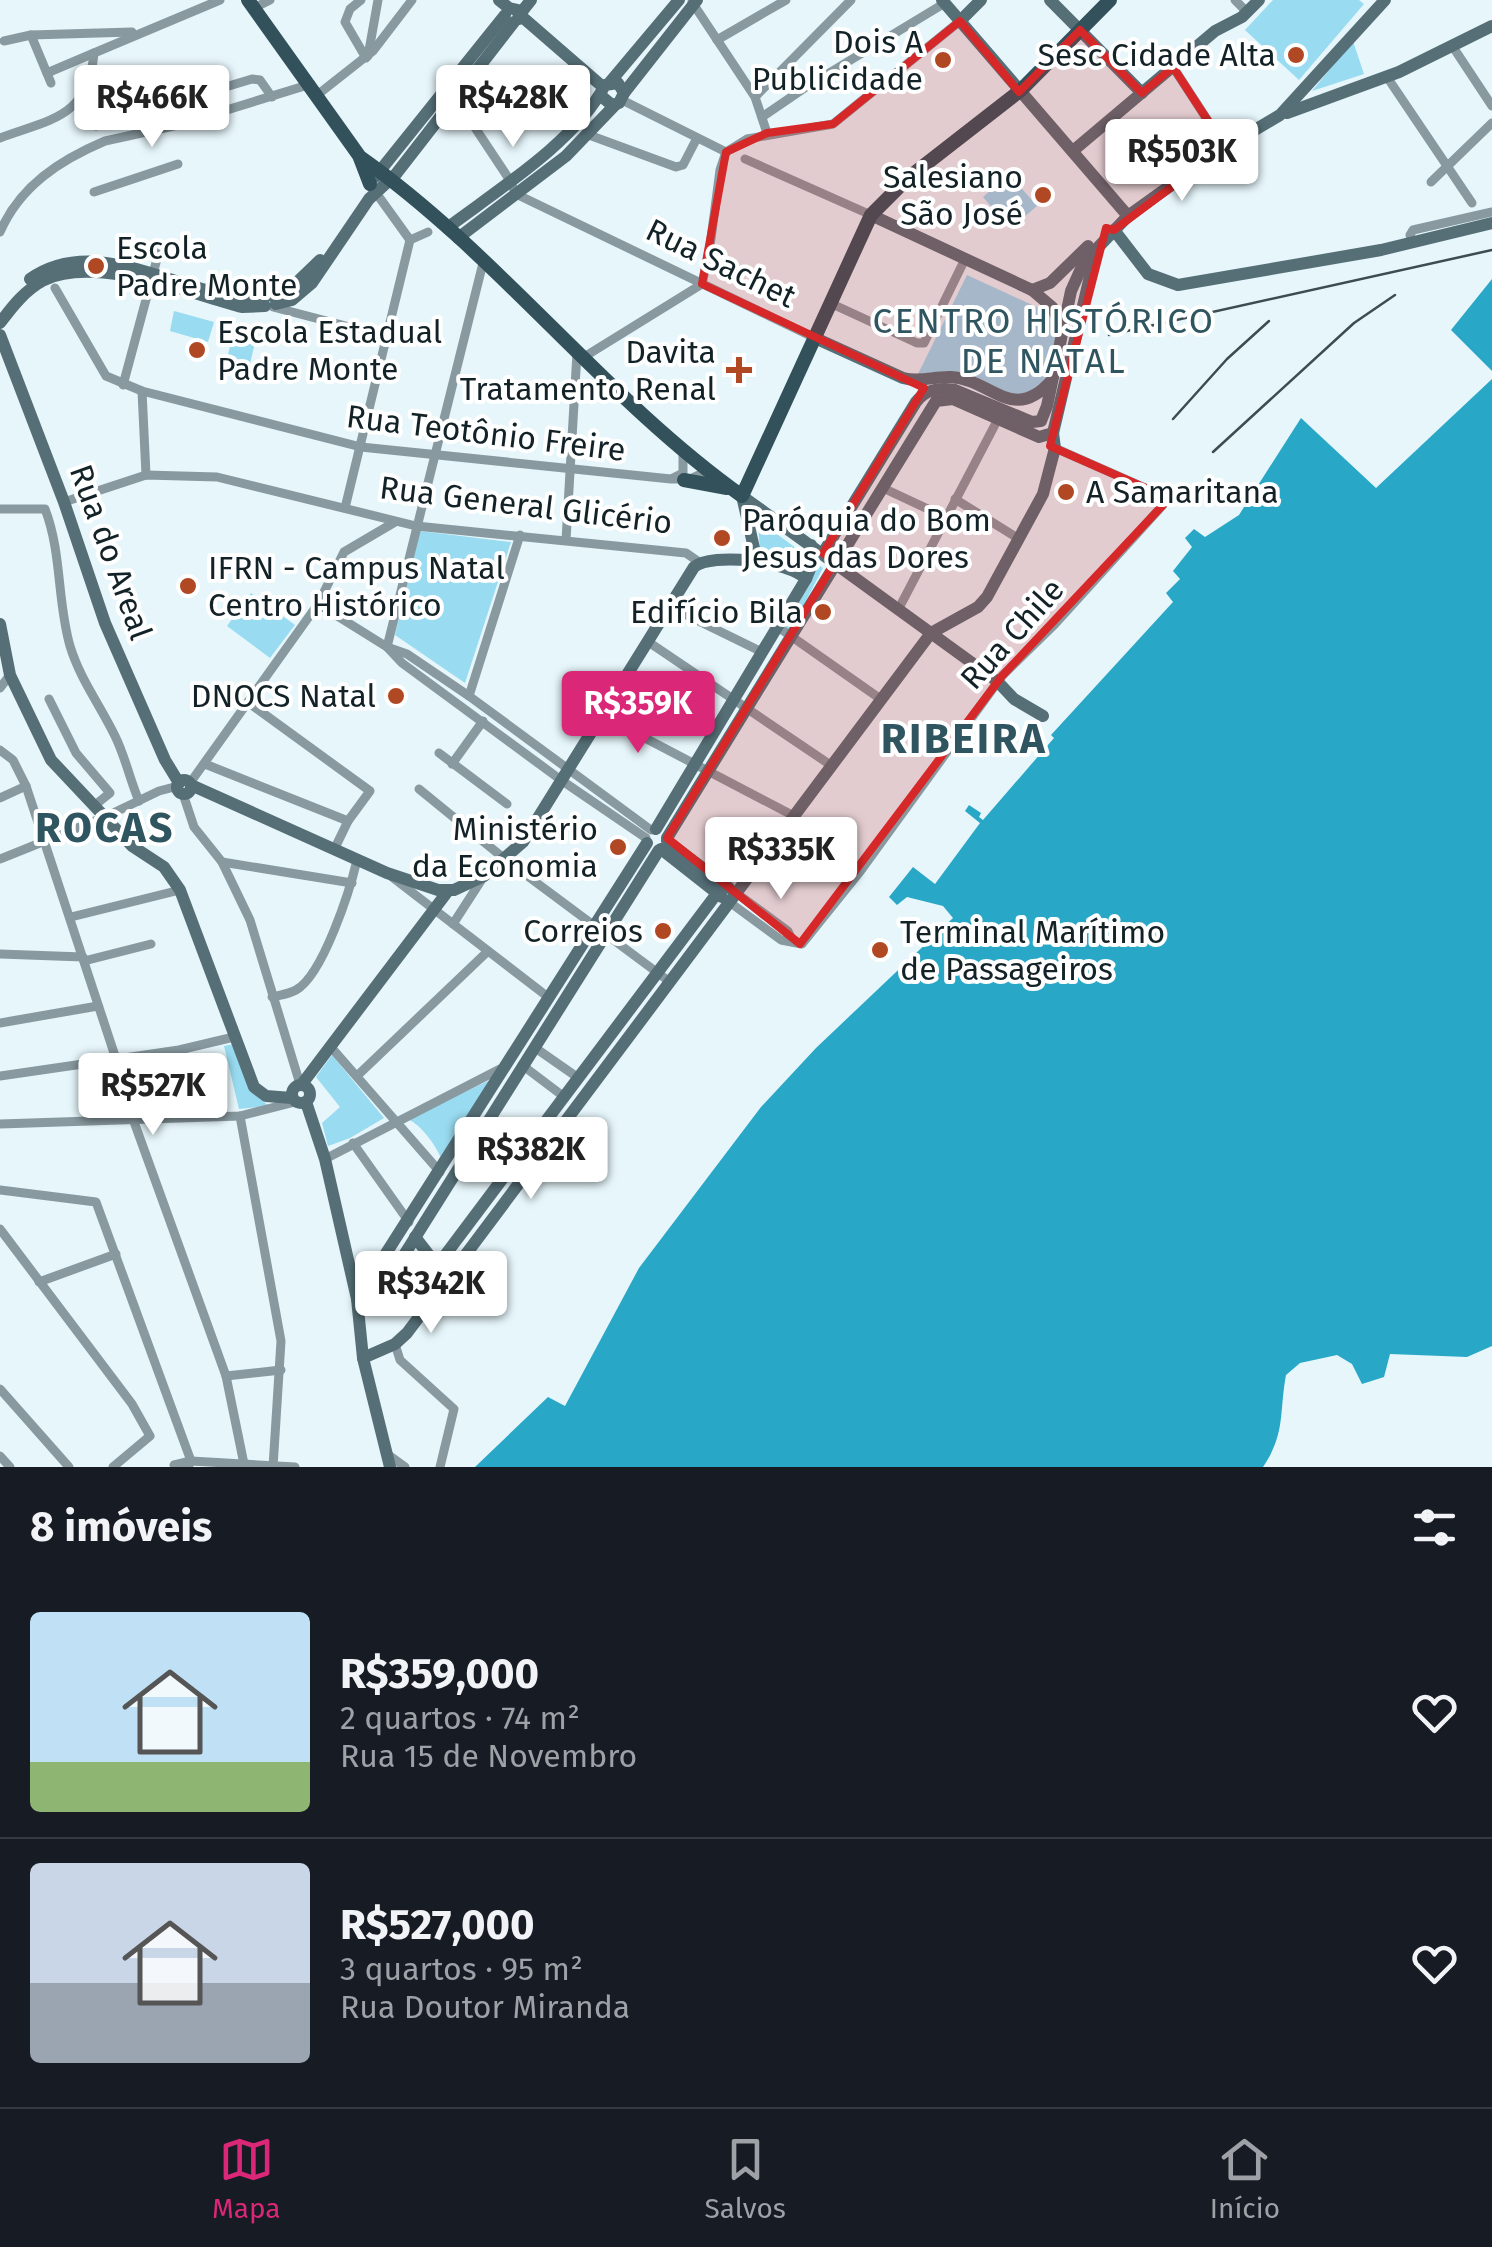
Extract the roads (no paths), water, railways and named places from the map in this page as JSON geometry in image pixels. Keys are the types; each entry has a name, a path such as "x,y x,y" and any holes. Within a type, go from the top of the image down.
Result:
{"main road":[{"path":"0,310 21,286 58,265 85,262 270,302 318,262 509,11 532,0"},
{"path":"513,187 569,134 679,0"},
{"path":"960,21 981,0"},
{"path":"1050,0 1142,93"},
{"path":"758,561 737,492 871,214 908,178 1020,90 1110,0"},
{"path":"1074,150 1215,31 1248,12 1258,0"},
{"path":"453,233 589,135 694,1"},
{"path":"944,2 1128,216"},
{"path":"1280,116 1379,2"},
{"path":"259,3 360,157 373,188"},
{"path":"509,11 605,88"},
{"path":"361,1294 414,1230 534,1046 657,840 706,772 745,709 784,631 816,553 916,402 925,393 967,393 1039,422 1047,406 1076,276 1128,216 1225,147 1280,116 1330,94 1387,77 1492,26"},
{"path":"646,40 658,50"},
{"path":"605,88 618,83 621,99"},
{"path":"314,87 387,174 683,452 832,566 1018,693 1037,712"},
{"path":"605,88 605,102 621,99"},
{"path":"360,157 387,174"},
{"path":"871,214 1032,290 1052,307 1063,330"},
{"path":"1114,230 1148,274 1178,284 1412,243 1492,223"},
{"path":"1032,290 1050,283 1094,240 1114,230"},
{"path":"437,1266 656,972 794,816 930,633 983,602 1043,494 1086,280 1098,248"},
{"path":"0,323 32,288 69,272 150,278"},
{"name":"Rua do Areal","path":"0,334 120,661 165,760 185,786"},
{"name":"Rua Sachet","path":"814,338 912,381 953,377 1021,401 1045,388 1053,378"},
{"path":"948,393 1039,437 1053,432"},
{"path":"657,840 692,764 762,652 784,631 832,566 936,400 948,393"},
{"path":"677,480 737,492"},
{"name":"Rua General Glicério","path":"698,562 758,561 805,577"},
{"path":"1,633 10,675 52,760 132,846 164,867 180,890 256,1091 298,1100 310,1089 301,1084 433,908 448,891 484,876 506,860 522,842 698,562"},
{"path":"185,786 387,873 427,888 448,891"},
{"path":"657,840 726,893"},
{"path":"363,1358 395,1344 407,1333 660,996 726,893"},
{"path":"361,1294 377,1308 386,1305 389,1279 440,1172 548,997 600,930"},
{"path":"647,984 660,996"},
{"path":"594,1054 608,1064"},
{"path":"565,1094 581,1100"},
{"path":"298,1100 325,1159 361,1294 363,1358 389,1460"},
{"path":"508,1170 520,1180"},
{"path":"414,1230 447,1278"}],"street":[{"path":"31,35 49,78 140,32 220,0"},
{"path":"360,0 350,9 345,22 367,57"},
{"path":"367,57 378,0"},
{"path":"0,232 17,201 31,186 83,150 105,140 314,87 367,57 412,0"},
{"path":"717,40 786,0"},
{"path":"755,98 851,0"},
{"path":"1235,0 1248,12"},
{"path":"694,1 755,98 766,134"},
{"path":"762,117 944,2"},
{"path":"566,540 580,353 702,284 726,152 747,138 833,124 960,21"},
{"path":"4,41 31,35 140,32"},
{"path":"1454,46 1492,106"},
{"path":"0,138 65,115 87,84 94,53"},
{"path":"1173,67 1225,147"},
{"path":"1387,77 1472,204"},
{"path":"96,126 252,79 260,80 272,97"},
{"path":"451,91 513,187"},
{"path":"621,99 726,152"},
{"path":"1431,182 1492,123"},
{"path":"589,135 676,167 683,165 697,138"},
{"path":"744,159 871,214"},
{"path":"94,192 178,164"},
{"name":"Rua Sachet","path":"513,187 814,338"},
{"path":"344,508 410,240 373,188"},
{"path":"1412,243 1413,230 1492,212"},
{"path":"410,240 428,232"},
{"path":"123,384 160,244"},
{"path":"830,303 917,344 926,341 965,259"},
{"path":"387,647 482,263"},
{"name":"Rua Teotônio Freire","path":"55,288 106,376 142,391 361,448 677,480 707,471"},
{"path":"270,302 388,337"},
{"path":"142,391 146,474"},
{"path":"898,610 998,420"},
{"name":"Rua Chile","path":"726,893 802,944 1003,686 1164,501 1159,494 1055,448"},
{"path":"677,480 683,472 683,452"},
{"name":"Rua General Glicério","path":"64,502 146,474 218,476 416,526 686,553 698,562"},
{"path":"883,488 944,517"},
{"path":"955,498 1019,538"},
{"path":"0,508 45,509 56,545 60,608 70,644 92,698 118,741 139,802"},
{"path":"0,859 185,786 318,604 350,546 395,522"},
{"path":"469,696 520,536"},
{"path":"318,604 387,647 407,654 469,696 508,724 565,775"},
{"path":"668,606 762,652"},
{"path":"784,631 882,700"},
{"path":"646,640 832,766"},
{"path":"387,647 402,663 498,733 657,840"},
{"path":"0,688 10,675"},
{"path":"49,700 76,753 110,793 95,805"},
{"path":"249,702 370,792 334,850"},
{"path":"601,714 794,816"},
{"path":"452,764 484,721"},
{"path":"498,733 508,724"},
{"path":"0,750 13,760 26,786 116,1059"},
{"path":"439,753 506,804"},
{"path":"202,766 348,822"},
{"path":"0,798 26,786"},
{"path":"185,786 200,839 222,862 250,920 301,1084"},
{"path":"418,789 670,982"},
{"path":"272,997 297,990 306,980 335,930 358,860"},
{"path":"222,862 352,883"},
{"path":"387,873 548,997"},
{"path":"453,924 484,876"},
{"path":"70,917 180,890"},
{"path":"0,954 83,959 151,944"},
{"path":"358,1075 487,952"},
{"path":"0,1023 98,1006"},
{"path":"0,1076 234,1037"},
{"path":"330,1046 440,1172"},
{"path":"534,1046 577,1078"},
{"path":"522,1065 565,1094"},
{"path":"325,1159 505,1067"},
{"path":"0,1124 240,1116 298,1100"},
{"path":"240,1116 281,1341 273,1466"},
{"path":"134,1118 226,1376 244,1464"},
{"path":"353,1143 414,1230"},
{"path":"0,1190 96,1202 190,1464"},
{"path":"0,1229 132,1404 150,1436 113,1467"},
{"path":"39,1282 116,1254"},
{"path":"395,1344 400,1360 454,1409 440,1467"},
{"path":"226,1376 281,1370"},
{"path":"0,1389 68,1467"},
{"path":"0,1456 10,1467"},
{"path":"125,1457 132,1467"},
{"path":"389,1460 405,1467"},
{"path":"175,1466 295,1467"}],"tram line":[{"path":"1109,335 1492,250"},
{"path":"1213,452 1354,323 1395,295"},
{"path":"1173,419 1227,359 1269,321"}],"place":[{"name":"Sesc Cidade Alta","path":"1296,55"},
{"name":"Dois A Publicidade","path":"943,60"},
{"name":"Salesiano São José","path":"1043,195"},
{"name":"Escola Padre Monte","path":"96,266"},
{"name":"Escola Estadual Padre Monte","path":"197,350"},
{"name":"Davita Tratamento Renal","path":"739,370"},
{"name":"A Samaritana","path":"1066,492"},
{"name":"Paróquia do Bom Jesus das Dores","path":"722,538"},
{"name":"IFRN - Campus Natal Centro Histórico","path":"188,586"},
{"name":"Edifício Bila","path":"823,612"},
{"name":"DNOCS Natal","path":"396,696"},
{"name":"Ministério da Economia","path":"618,847"},
{"name":"Correios","path":"663,931"},
{"name":"Terminal Marítimo de Passageiros","path":"880,950"}],"district":[{"name":"CENTRO HISTÓRICO DE NATAL","path":"1044,341"},
{"name":"RIBEIRA","path":"964,739"},
{"name":"ROCAS","path":"105,828"}]}
